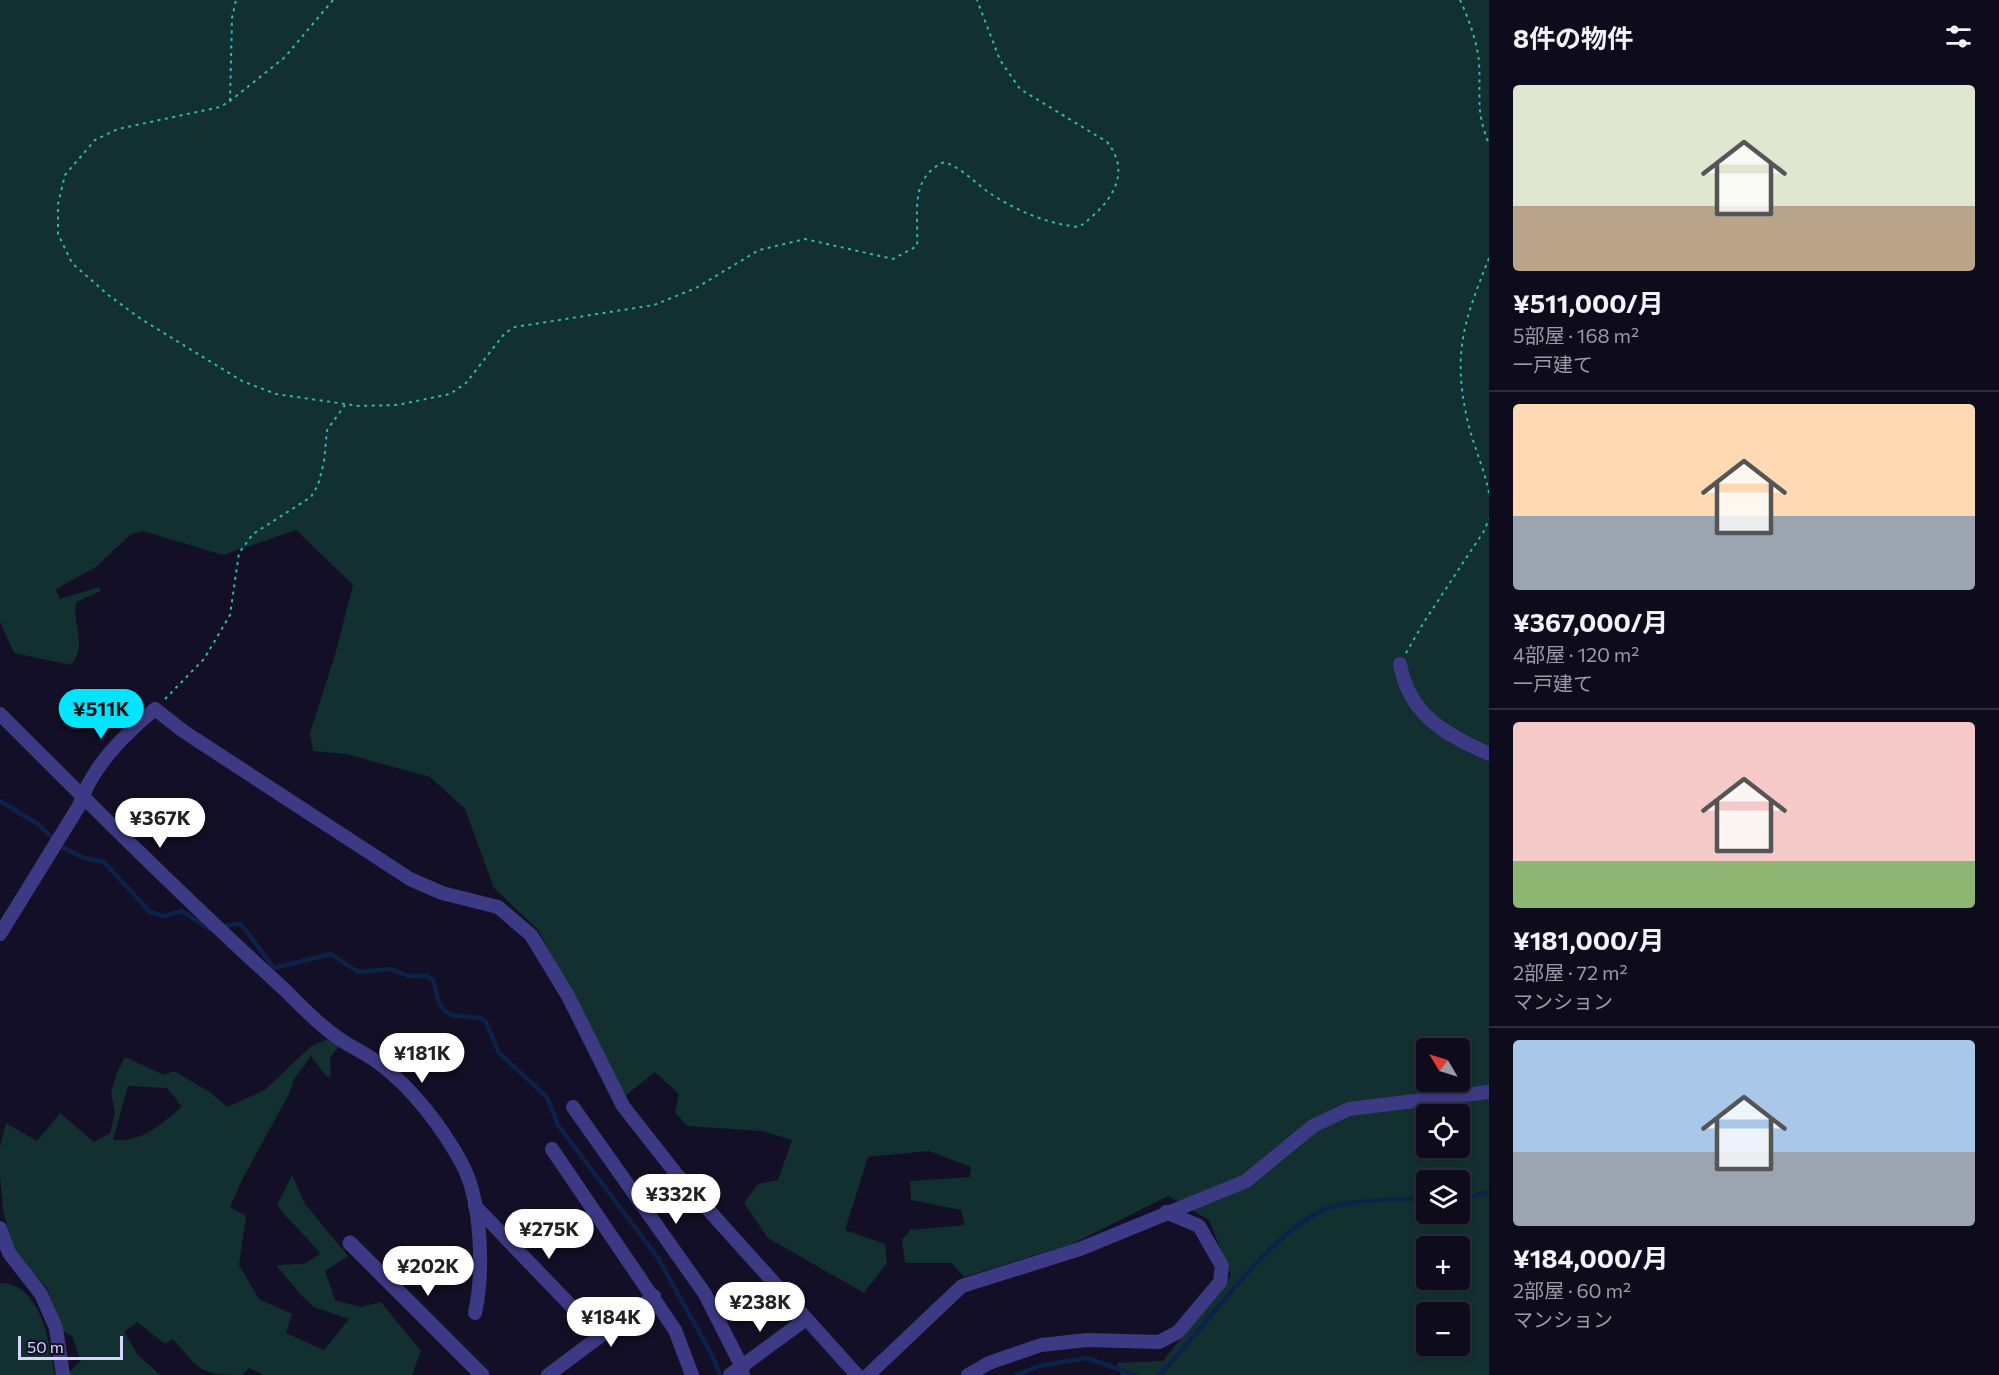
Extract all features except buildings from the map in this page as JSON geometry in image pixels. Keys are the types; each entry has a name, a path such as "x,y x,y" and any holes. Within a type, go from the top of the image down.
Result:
{"street":[{"path":"1400,663 1404,683 1422,712 1456,739 1489,753"},
{"path":"0,934 56,842 86,785 122,739 155,709 183,731 411,879 442,893 498,907 509,914 531,935 568,996 623,1106 678,1176 857,1375"},
{"path":"0,714 82,796 335,1036 358,1047 383,1066 420,1104 463,1164 475,1206 480,1240 476,1313"},
{"path":"868,1375 962,1286 1080,1249 1246,1181 1313,1126 1349,1109 1489,1092"},
{"path":"573,1107 705,1294 737,1372 806,1320"},
{"path":"552,1149 654,1296 675,1330 692,1375"},
{"path":"475,1206 600,1336"},
{"path":"968,1375 989,1363 1041,1345 1087,1340 1159,1342 1178,1332 1220,1282 1222,1266 1199,1226 1166,1212"},
{"path":"0,1228 4,1256 45,1303 56,1328 63,1375"},
{"path":"350,1243 482,1375"},
{"path":"548,1375 654,1296"}],"path":[{"path":"230,101 232,18 236,0"},
{"path":"333,0 285,57 230,101 219,107 118,129 94,140 65,175 58,204 58,234 72,263 107,294 141,319 242,381 276,394 345,405 397,405 450,394 466,383 505,333 515,327 654,305 696,288 759,250 805,239 893,259 906,255 917,246 916,195 932,168 944,162 953,165 992,195 1052,224 1079,227 1092,218 1115,188 1119,165 1116,153 1107,142 1020,89 1000,60 977,0"},
{"path":"1460,0 1468,17 1479,62 1479,117 1489,144"},
{"path":"1489,258 1465,319 1461,351 1461,385 1467,420 1489,493"},
{"path":"155,709 204,659 230,615 239,553 253,534 311,497 318,485 324,462 327,430 345,405"},
{"path":"1400,663 1484,531 1489,519"}],"green space":[{"path":"0,0 1489,0 1489,1375 1121,1375 1117,1363 1163,1361 1231,1275 1209,1220 1168,1196 1072,1244 964,1277 952,1263 905,1263 902,1240 910,1230 965,1225 961,1210 911,1200 910,1181 970,1177 971,1167 929,1151 868,1157 845,1230 885,1244 887,1263 864,1293 768,1238 744,1203 758,1184 778,1180 792,1140 762,1131 687,1126 675,1112 679,1094 655,1072 625,1096 538,930 494,888 465,809 430,777 346,754 313,751 310,733 335,655 353,585 296,530 223,555 143,531 131,534 96,567 56,589 60,599 99,587 101,591 76,602 79,642 76,657 71,665 14,653 0,622"},
{"path":"328,1039 339,1046 330,1058 331,1077 326,1076 311,1056 294,1079 289,1094 242,1180 230,1207 246,1216 239,1265 259,1299 292,1314 286,1333 324,1350 349,1319 314,1307 276,1265 304,1264 320,1254 277,1205 292,1175 305,1204 348,1256 325,1271 335,1300 361,1307 381,1302 421,1351 412,1375 264,1375 249,1368 242,1375 217,1374 202,1369 173,1339 165,1344 137,1322 124,1332 138,1355 160,1375 69,1375 69,1372 81,1361 72,1336 63,1331 47,1288 14,1252 3,1210 0,1147 6,1123 37,1141 60,1113 94,1142 110,1133 115,1112 111,1093 125,1057 164,1075 174,1071 210,1092 227,1107 265,1090 310,1047","holes":["128,1086 167,1088 182,1107 158,1126 142,1135 124,1140 113,1140"]},
{"path":"0,1283 14,1286 25,1293 34,1304 46,1332 55,1375 0,1375"}],"waterway":[{"path":"0,801 38,824 62,847 84,858 104,862 150,912 163,916 182,911 209,929 213,928"},
{"path":"221,926 241,924 274,968 331,954 358,972 390,969 409,976 427,976 433,980 439,1003 445,1011 451,1015 480,1018 486,1022 499,1053 547,1097 558,1125 658,1258 713,1357 720,1375"},
{"path":"1470,1197 1489,1192"},
{"path":"1159,1375 1265,1255 1288,1233 1312,1216 1335,1206 1358,1202 1416,1199"},
{"path":"1016,1375 1039,1366 1087,1358 1136,1375"}]}
